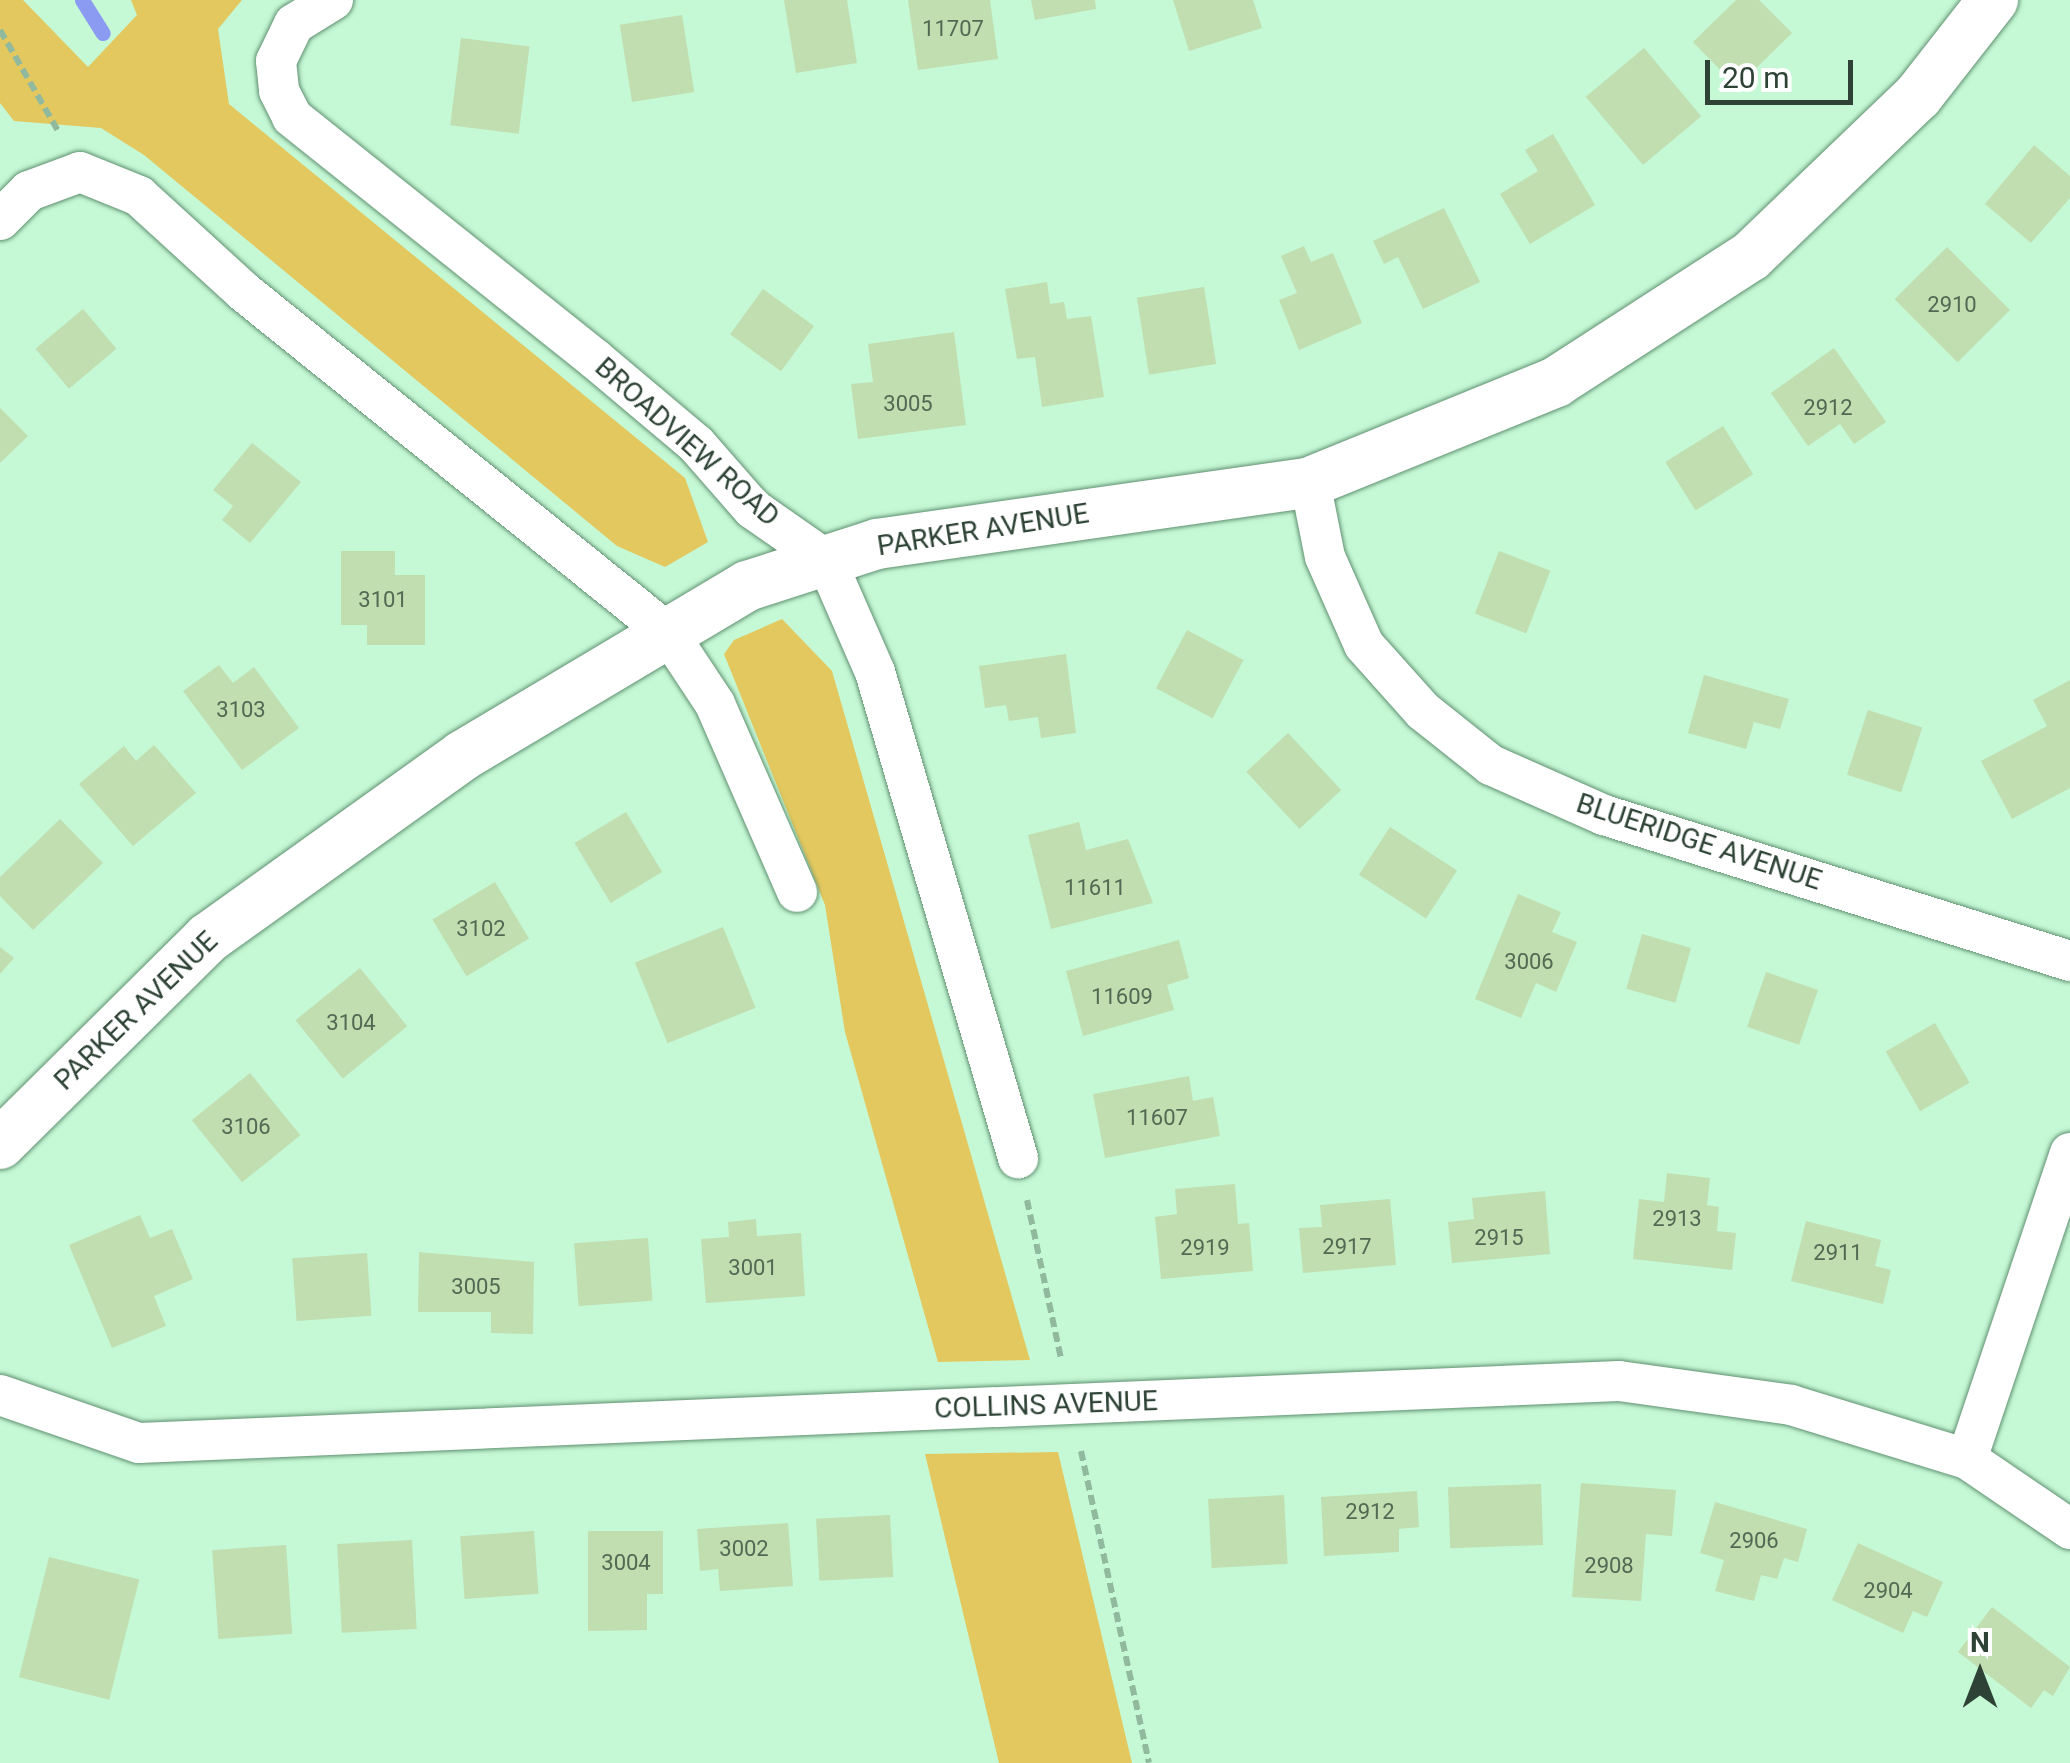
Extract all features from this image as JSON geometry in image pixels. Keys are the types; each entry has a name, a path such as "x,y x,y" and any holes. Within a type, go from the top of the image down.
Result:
{"street":[{"name":"BROADVIEW ROAD","path":"333,0 294,24 276,60 279,91 292,116 596,359 696,444 754,508 826,560"},
{"name":"PARKER AVENUE","path":"0,1144 208,938 462,756 747,586 877,544 1310,482 1556,382 1752,256 1918,96 1992,0"},
{"path":"0,220 29,191 80,172 140,196 244,292 668,633 715,704 797,892"},
{"name":"BLUERIDGE AVENUE","path":"1310,482 1325,557 1364,645 1423,711 1491,765 1604,815 2070,960"},
{"path":"826,560 875,672 1018,1158"},
{"path":"1966,1459 2070,1152"},
{"name":"COLLINS AVENUE","path":"0,1395 140,1443 1619,1381 1790,1406 1966,1459 2070,1530"}],"path":[{"path":"0,30 80,172"},
{"path":"1018,1158 1061,1360"},
{"path":"1081,1451 1149,1763"}],"shaded area":[{"path":"0,0 23,0 88,67 137,15 131,0 242,0 218,29 229,104 685,478 708,542 665,567 617,546 144,155 101,128 14,121 0,103"},
{"path":"782,619 832,671 1030,1360 938,1362 845,1032 825,905 724,654 734,640"},
{"path":"1058,1452 1132,1763 999,1763 925,1454"}],"building":[{"path":"784,0 847,0 857,63 796,73"},
{"path":"908,0 990,0 998,59 918,70"},
{"path":"1031,0 1095,0 1096,9 1035,20"},
{"path":"1173,0 1253,0 1262,28 1189,51"},
{"path":"1736,0 1759,0 1792,33 1737,87 1693,42"},
{"path":"682,15 694,92 632,102 620,25"},
{"path":"461,38 529,46 519,134 450,125"},
{"path":"1644,48 1701,116 1643,165 1586,97"},
{"path":"1553,134 1595,205 1530,244 1500,194 1538,171 1525,150"},
{"path":"2034,145 2070,176 2070,198 2031,243 1985,204"},
{"path":"1444,208 1480,282 1423,309 1398,257 1384,264 1373,241"},
{"path":"1304,246 1311,262 1333,253 1362,323 1299,350 1279,300 1297,293 1281,256"},
{"path":"1947,247 2010,310 1958,362 1895,299"},
{"path":"1047,282 1050,304 1064,302 1067,319 1091,316 1104,397 1042,407 1035,357 1017,359 1005,289"},
{"path":"1204,287 1216,364 1149,375 1137,298"},
{"path":"763,289 814,326 781,371 730,334"},
{"path":"83,309 116,349 69,389 36,349"},
{"path":"954,332 966,425 858,439 851,384 873,382 868,344"},
{"path":"1834,348 1886,422 1854,444 1840,424 1808,446 1771,393"},
{"path":"0,408 28,436 0,463"},
{"path":"1723,426 1753,474 1696,510 1665,462"},
{"path":"252,443 301,482 250,543 222,520 233,506 213,490"},
{"path":"341,551 395,551 395,575 425,575 425,645 367,645 367,625 341,625"},
{"path":"1499,551 1550,571 1526,633 1475,614"},
{"path":"1187,630 1244,660 1213,718 1156,688"},
{"path":"1066,654 1076,733 1041,738 1038,717 1009,721 1006,705 985,708 979,666"},
{"path":"219,665 233,683 254,667 299,728 242,770 183,691"},
{"path":"1704,675 1789,699 1780,729 1754,722 1746,749 1688,733"},
{"path":"2070,680 2070,788 2012,819 1981,761 2047,726 2033,700"},
{"path":"1868,710 1922,728 1901,792 1847,775"},
{"path":"1288,733 1341,790 1300,829 1246,772"},
{"path":"154,745 196,793 133,846 79,784 124,746 136,761"},
{"path":"626,812 662,872 611,903 575,843"},
{"path":"60,819 103,863 33,930 0,896 0,877"},
{"path":"1079,822 1086,850 1128,839 1153,903 1051,929 1028,835"},
{"path":"1390,827 1457,871 1426,918 1359,875"},
{"path":"495,882 529,939 466,976 432,920"},
{"path":"1518,894 1561,912 1552,932 1577,942 1556,992 1536,983 1521,1018 1475,999"},
{"path":"723,927 756,1008 668,1043 635,963"},
{"path":"1642,934 1691,948 1675,1003 1626,989"},
{"path":"1179,940 1189,978 1167,985 1174,1010 1083,1036 1066,971"},
{"path":"0,947 14,958 0,974"},
{"path":"360,968 407,1026 343,1079 295,1020"},
{"path":"1766,972 1818,990 1799,1045 1747,1027"},
{"path":"1935,1023 1970,1083 1920,1111 1886,1052"},
{"path":"250,1073 300,1135 242,1182 192,1120"},
{"path":"1189,1076 1193,1101 1213,1097 1220,1136 1105,1158 1093,1094"},
{"path":"1667,1173 1710,1178 1707,1205 1719,1207 1717,1231 1736,1233 1732,1270 1633,1259 1639,1199 1664,1202"},
{"path":"1235,1184 1238,1224 1249,1223 1253,1271 1161,1279 1155,1217 1177,1214 1175,1189"},
{"path":"1545,1191 1550,1254 1452,1263 1448,1222 1474,1219 1472,1198"},
{"path":"1390,1199 1396,1265 1303,1273 1299,1228 1322,1227 1320,1205"},
{"path":"140,1215 150,1238 172,1229 193,1279 154,1296 166,1326 112,1348 69,1245"},
{"path":"756,1219 757,1236 801,1233 805,1296 706,1303 701,1239 729,1237 728,1222"},
{"path":"1806,1221 1881,1240 1875,1266 1891,1270 1883,1304 1791,1281"},
{"path":"648,1238 652,1301 579,1306 574,1243"},
{"path":"419,1252 534,1262 533,1334 491,1333 491,1312 418,1312"},
{"path":"367,1253 371,1316 297,1321 292,1258"},
{"path":"1581,1483 1676,1490 1672,1536 1646,1534 1641,1601 1572,1597"},
{"path":"1541,1484 1543,1545 1450,1548 1448,1487"},
{"path":"1417,1491 1419,1527 1399,1529 1399,1552 1324,1556 1321,1497"},
{"path":"1284,1495 1288,1564 1212,1568 1208,1499"},
{"path":"1715,1502 1807,1529 1798,1562 1784,1558 1777,1579 1761,1575 1754,1601 1715,1591 1724,1560 1700,1553"},
{"path":"890,1515 893,1577 819,1581 816,1519"},
{"path":"788,1523 793,1586 720,1591 718,1569 700,1571 697,1529"},
{"path":"534,1531 538,1594 465,1599 460,1536"},
{"path":"588,1531 663,1531 663,1594 647,1594 647,1630 588,1631"},
{"path":"412,1540 417,1629 342,1633 337,1544"},
{"path":"1858,1543 1943,1582 1927,1617 1913,1611 1903,1633 1832,1600"},
{"path":"286,1545 292,1634 218,1639 212,1550"},
{"path":"49,1557 139,1579 109,1700 19,1677"},
{"path":"1992,1607 2070,1667 2053,1696 2044,1690 2031,1708 1958,1652"}],"waterway":[{"path":"82,0 103,33"}]}
